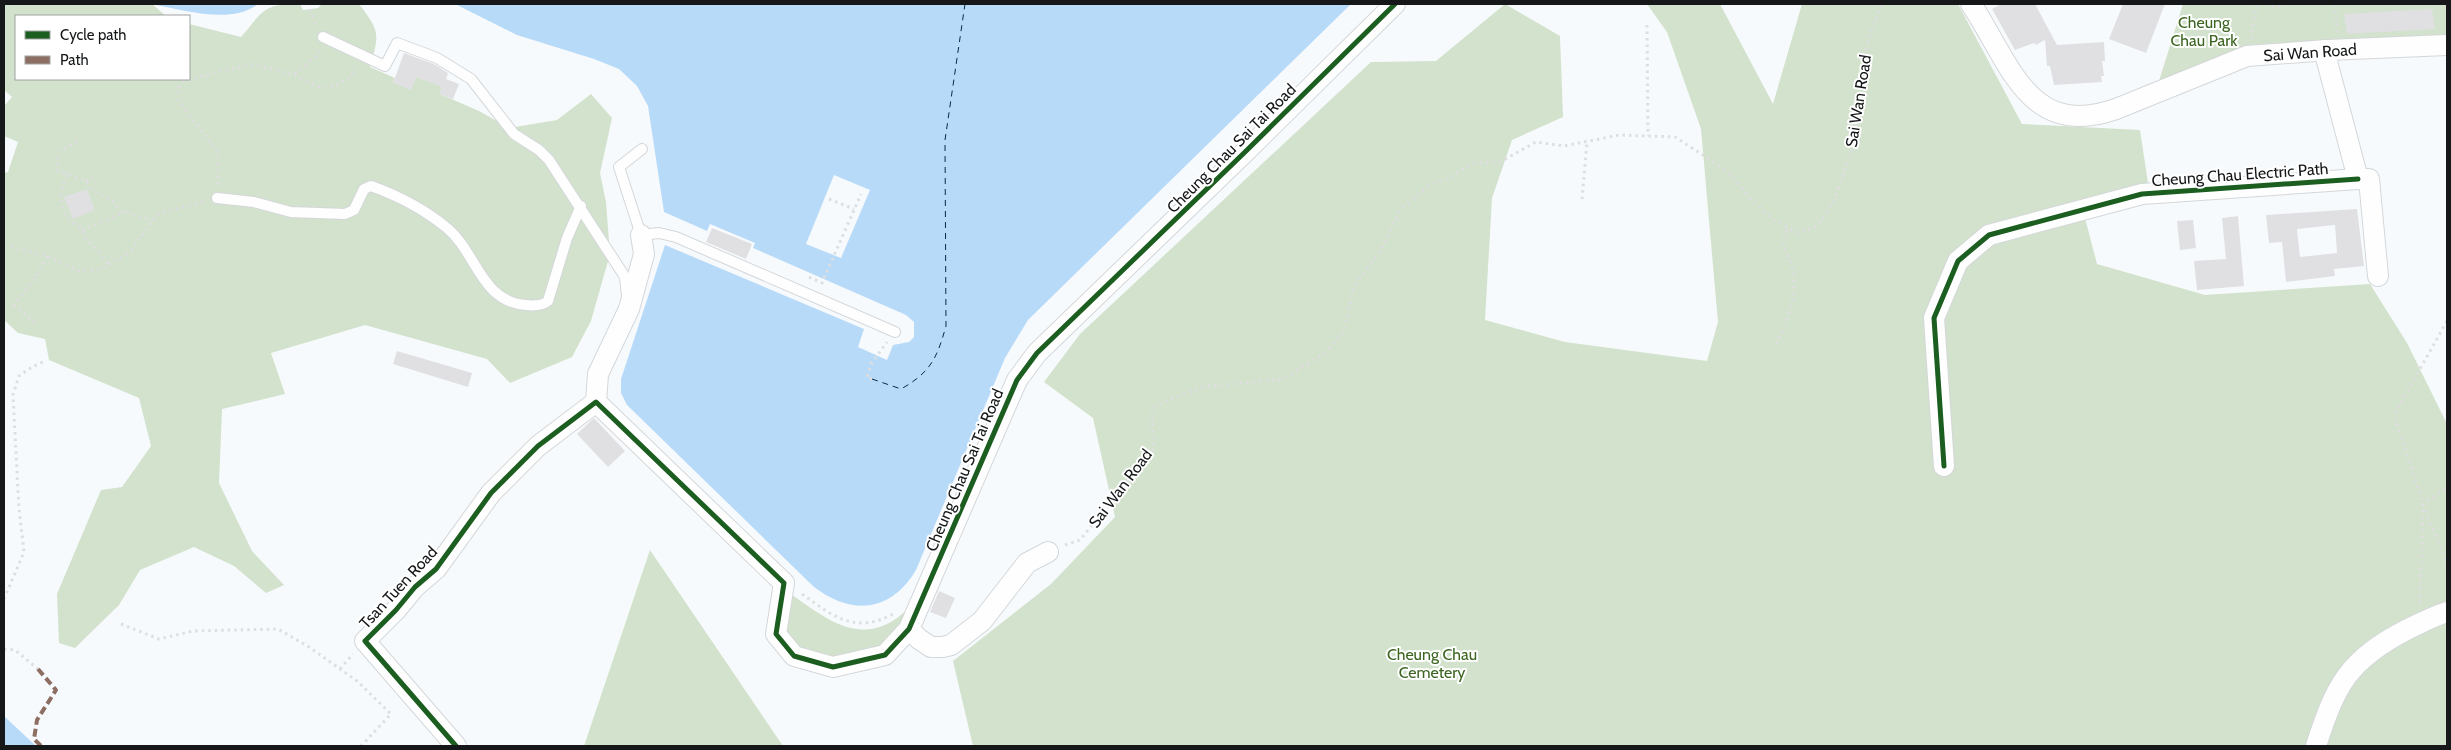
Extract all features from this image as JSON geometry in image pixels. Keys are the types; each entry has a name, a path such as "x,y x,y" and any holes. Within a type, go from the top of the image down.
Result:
{"street":[{"name":"Cheung Chau Sai Tai Road","path":"784,583 776,634 794,656 832,667 885,655 909,629 1017,380 1037,353 1395,4"},
{"name":"Sai Wan Road","path":"1971,4 2020,86 2032,98 2047,108 2064,115 2081,117 2099,115 2247,56 2447,45"},
{"path":"2330,50 2358,178 2369,179 2378,276"},
{"name":"Cheung Chau Electric Path","path":"1944,466 1934,318 1958,261 1989,235 2142,194 2358,178"},
{"path":"641,235 644,254 629,309 598,374 596,402 784,583"},
{"name":"Tsan Tuen Road","path":"456,746 365,641 396,610 415,586 436,569 491,492 538,446 596,402"},
{"path":"909,629 931,647 937,648 951,644 982,621 1027,563 1048,552"},
{"path":"2316,746 2335,697 2356,663 2397,635 2447,612"}],"lane":[{"path":"323,37 385,66 397,43 437,58 470,80 514,134 544,155 580,206 625,277 629,309"},
{"path":"642,149 619,167 641,235 659,233 676,237 895,332"},
{"path":"218,198 254,202 291,212 345,214 354,210 364,189 371,186 406,200 448,228 464,245 484,281 498,295 519,304 537,306 546,303 549,298 566,238 580,206"}],"path":[{"path":"2247,56 2257,4"},
{"path":"2266,4 2278,6 2287,4"},
{"path":"2330,50 2335,4"},
{"path":"310,9 313,20"},
{"path":"1647,25 1648,136"},
{"path":"294,75 316,55 323,37"},
{"path":"190,79 251,64 294,75 318,88 341,84 352,76 352,67"},
{"path":"4,246 47,256 79,271 102,269 131,251 157,214 218,198 218,153 179,101 177,92 180,85 188,80"},
{"path":"77,141 59,152 57,170 86,182 91,189 125,212 153,220"},
{"path":"1582,199 1588,142"},
{"path":"67,175 60,191 60,200 66,216 82,230 88,242 94,246 109,266"},
{"path":"86,182 93,177"},
{"path":"822,282 861,194"},
{"path":"829,199 854,209"},
{"path":"82,230 125,212"},
{"path":"1776,344 1791,308 1792,268 1784,251 1784,236 1788,228"},
{"path":"35,324 14,305 34,280 47,256"},
{"path":"2447,322 2394,415 2423,504 2447,563"},
{"path":"872,379 868,378 871,364 895,332"},
{"path":"4,599 24,552 19,509 13,395 20,376 45,361"},
{"path":"2423,504 2447,488"},
{"path":"2420,624 2423,504"},
{"path":"784,583 844,621 861,623 882,620 925,593"},
{"path":"121,624 159,640 193,631 278,629 309,647 357,681 391,714 361,746"},
{"path":"4,649 15,650 38,669"}],"green space":[{"path":"4,4 152,4 165,15 15,15 15,80 190,80 190,24 241,37 265,10 278,5 300,4 303,10 318,8 322,4 359,4 375,28 376,40 370,67 395,78 393,83 416,77 442,86 440,94 479,111 509,128 557,120 591,94 612,118 600,173 606,202 610,254 591,321 572,357 510,383 487,359 365,325 271,353 285,394 222,409 219,483 252,551 284,585 266,593 234,566 194,547 140,570 119,605 75,648 59,643 57,594 101,490 122,487 151,446 139,398 49,360 45,339 18,333 4,320 4,173 8,172 18,142 4,136 4,106 12,97 4,90"},
{"name":"Cheung Chau Cemetery","path":"1505,4 1560,36 1563,117 1512,140 1492,198 1485,320 1565,342 1707,361 1718,322 1701,129 1667,32 1647,4 1720,4 1773,104 1802,4 1958,4 2022,124 2140,130 2151,203 2085,218 2097,264 2205,295 2370,284 2407,343 2447,424 2447,746 973,746 953,661 1051,584 1115,517 1093,418 1044,382 1080,334 1371,62 1436,61"},
{"name":"Cheung Chau Park","path":"2183,4 2447,4 2447,39 2246,45 2159,81"},
{"path":"650,550 783,746 584,746"},
{"path":"789,593 823,616 847,627 860,629 873,629 887,624 912,606 889,642 867,652 830,658 799,651 783,631"}],"water":[{"path":"152,4 258,4 235,14 221,15 192,12"},
{"path":"455,4 1351,4 1028,320 1005,358 916,570 906,584 895,594 883,601 870,605 856,605 828,596 814,587 627,405 621,393 621,379 665,245 864,329 858,347 887,360 893,345 909,342 914,337 914,322 906,315 753,248 755,243 710,224 707,231 664,212 648,106 637,86 619,69 594,59 517,35"},
{"path":"4,716 36,746 4,746"}],"pier":[{"path":"834,175 870,190 841,258 806,244"}],"building":[{"path":"2001,4 2035,4 2057,45 2104,42 2105,61 2102,61 2104,76 2101,76 2102,82 2054,85 2050,66 2047,66 2045,40 2036,45 2034,43 2015,50 1992,9"},
{"path":"2123,4 2165,4 2146,53 2109,39"},
{"path":"2432,9 2435,29 2347,34 2344,14"},
{"path":"404,53 434,64 448,73 446,79 459,84 453,99 439,94 442,87 416,77 411,90 393,83"},
{"path":"87,189 95,210 73,219 64,197"},
{"path":"2357,209 2364,266 2334,269 2335,276 2286,282 2282,242 2269,243 2266,215","holes":["2335,225 2337,253 2300,257 2297,229"]},
{"path":"2238,216 2244,286 2197,290 2194,261 2226,259 2222,218"},
{"path":"2193,220 2196,248 2180,250 2177,221"},
{"path":"712,228 752,244 746,259 706,242"},
{"path":"397,351 472,373 468,387 393,364"},
{"path":"594,418 625,451 608,467 577,434"},
{"path":"939,591 955,598 946,618 930,612"}],"ferry route":[{"path":"872,379 901,389 911,383 926,370 936,356 946,326 945,140 965,4"}],"marked path":[{"path":"38,669 56,690 37,720 34,739 41,746"}],"cycle path":[{"path":"456,746 365,641 396,610 415,587 436,569 491,493 538,446 596,402 784,583 776,634 794,656 833,667 885,655 909,629 1017,380 1037,353 1395,4"},
{"path":"1944,466 1934,318 1958,261 1989,235 2142,194 2358,179"}]}
